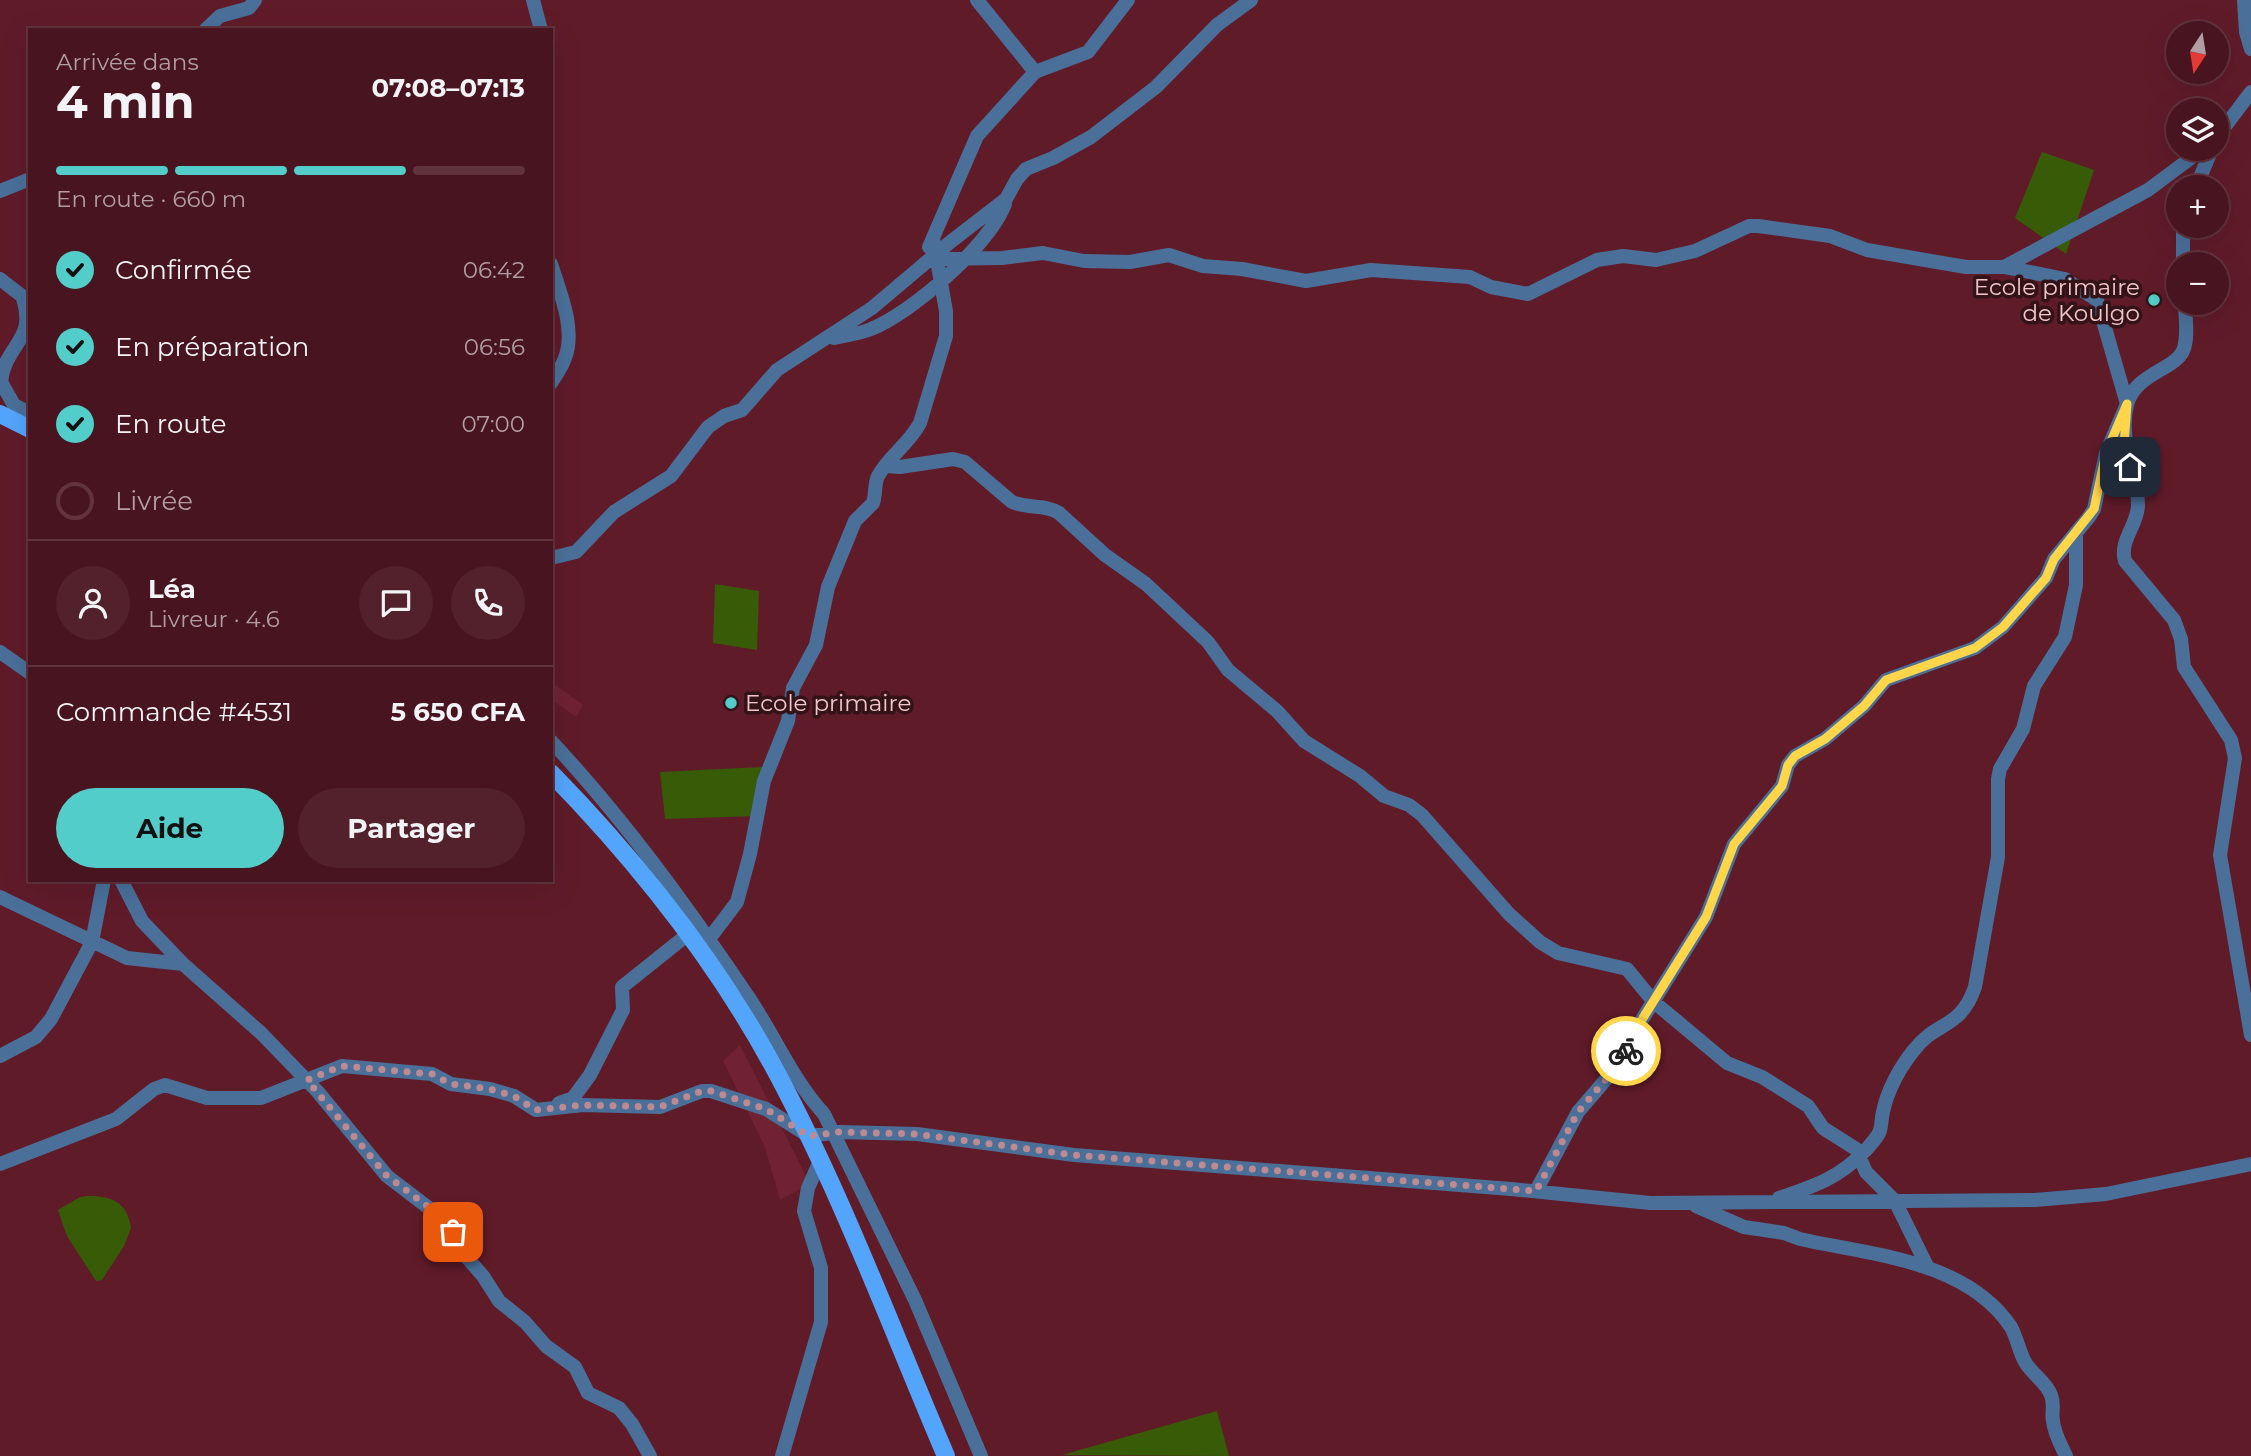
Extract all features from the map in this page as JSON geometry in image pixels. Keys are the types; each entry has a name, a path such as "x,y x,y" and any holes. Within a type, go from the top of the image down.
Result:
{"main road":[{"path":"0,414 28,428"},
{"path":"553,775 595,819 687,934 770,1061 809,1136 946,1456"}],"street":[{"path":"207,28 220,16 249,8 255,0"},
{"path":"533,0 540,28"},
{"path":"977,0 1035,72"},
{"path":"709,939 737,902 764,781 788,721 793,688 816,645 828,587 855,521 873,503 875,486 885,466 914,435 920,424 946,336 942,279 931,260 933,238 977,136 1035,72 1088,52 1128,0"},
{"path":"824,340 871,330 925,296 965,259 1000,215 1017,179 1026,169 1091,137 1156,87 1217,25 1251,0"},
{"path":"2231,0 2247,8 2251,49"},
{"path":"2229,121 2251,92"},
{"path":"2004,267 2148,190 2187,161"},
{"path":"0,191 28,181"},
{"path":"553,558 576,552 614,512 671,476 708,427 724,416 742,410 777,370 872,308 1006,199"},
{"path":"931,260 1043,253 1084,261 1130,262 1169,255 1203,266 1242,269 1306,281 1371,270 1470,277 1491,287 1528,294 1597,260 1623,256 1656,260 1695,251 1749,226 1758,226 1830,236 1867,250 1966,267 2004,267 2064,279 2097,300 2127,404 2124,445 2138,507 2122,550 2125,561 2174,620 2184,667 2231,740 2235,758 2220,855 2251,1035"},
{"path":"931,260 933,238"},
{"path":"553,271 567,321 568,341 565,358 553,379"},
{"path":"0,279 22,296 27,318 24,335 5,360 1,382 14,405 28,412"},
{"path":"1536,1191 1578,1112 1620,1063 1643,1018 1706,917 1734,844 1782,786 1788,765 1795,756 1825,739 1864,706 1886,680 1975,648 2003,627 2046,578 2054,559 2094,509 2106,453 2127,404 2143,380 2182,354 2185,315"},
{"path":"885,466 900,467 953,459 965,462 1012,502 1020,506 1052,509 1059,513 1105,555 1146,584 1208,642 1227,670 1277,711 1304,741 1360,776 1384,796 1409,805 1422,815 1509,914 1540,942 1558,953 1627,970 1654,1002 1727,1063 1762,1077 1802,1101 1823,1128 1856,1149 1866,1172 1895,1201 1927,1266"},
{"path":"1767,1202 1822,1184 1849,1168 1880,1133 1883,1110 1907,1060 1927,1037 1962,1014 1972,995 1998,857 2000,769 2023,729 2034,686 2065,637 2076,585 2076,533"},
{"path":"0,652 28,672"},
{"path":"553,743 638,843 709,939 769,1028 804,1093 824,1114 921,1312 981,1456"},
{"path":"0,1056 36,1037 44,1029 92,942 104,882"},
{"path":"122,882 142,921 183,964 261,1033 307,1080 387,1176 438,1214 499,1301 525,1322 547,1346 575,1367 588,1393 619,1408 632,1424 650,1456"},
{"path":"0,897 127,958 183,964"},
{"path":"549,1109 573,1098 590,1075 623,1010 622,987 687,934"},
{"path":"0,1164 116,1119 153,1089 165,1086 196,1096 247,1100 261,1098 342,1066 432,1074 451,1084 490,1089 514,1096 530,1109 583,1105 660,1107 702,1091 711,1091 766,1109 809,1136 834,1132 916,1134 1074,1155 1536,1191 1650,1203 2076,1198 2251,1164"},
{"path":"782,1456 821,1322 821,1268 804,1211 808,1188 820,1161"},
{"path":"1691,1204 1745,1227 1784,1233 1800,1239 1927,1266 1955,1278 1997,1311 2012,1329 2025,1363 2051,1394 2054,1430 2066,1456"}],"shaded area":[{"path":"553,683 583,705 576,717 553,700"},
{"path":"740,1045 810,1184 780,1200 765,1147 723,1061"}],"green space":[{"path":"2042,152 2094,170 2066,254 2015,218"},
{"path":"715,584 759,591 757,650 713,643"},
{"path":"762,767 764,781 757,816 665,819 660,772"},
{"path":"80,1197 104,1197 117,1202 126,1212 131,1228 124,1246 102,1280 96,1281 67,1236 58,1210"},
{"path":"1217,1411 1229,1456 1062,1455"}],"way so far":[{"path":"453,1232 438,1214 387,1176 307,1080 342,1066 432,1074 451,1084 490,1089 514,1096 530,1109 536,1110 583,1105 660,1107 702,1091 711,1091 766,1109 809,1136 839,1132 916,1134 1074,1155 1536,1191 1578,1112 1620,1063 1626,1051"}],"place":[{"name":"Ecole primaire de Koulgo","path":"2154,300"},
{"name":"Ecole primaire","path":"731,703"}],"route":[{"path":"1626,1051 1643,1018 1706,917 1734,844 1782,786 1788,765 1795,756 1825,739 1864,706 1886,680 1975,648 2003,627 2046,578 2054,559 2094,509 2106,453 2127,404 2124,445 2130,467"}]}
